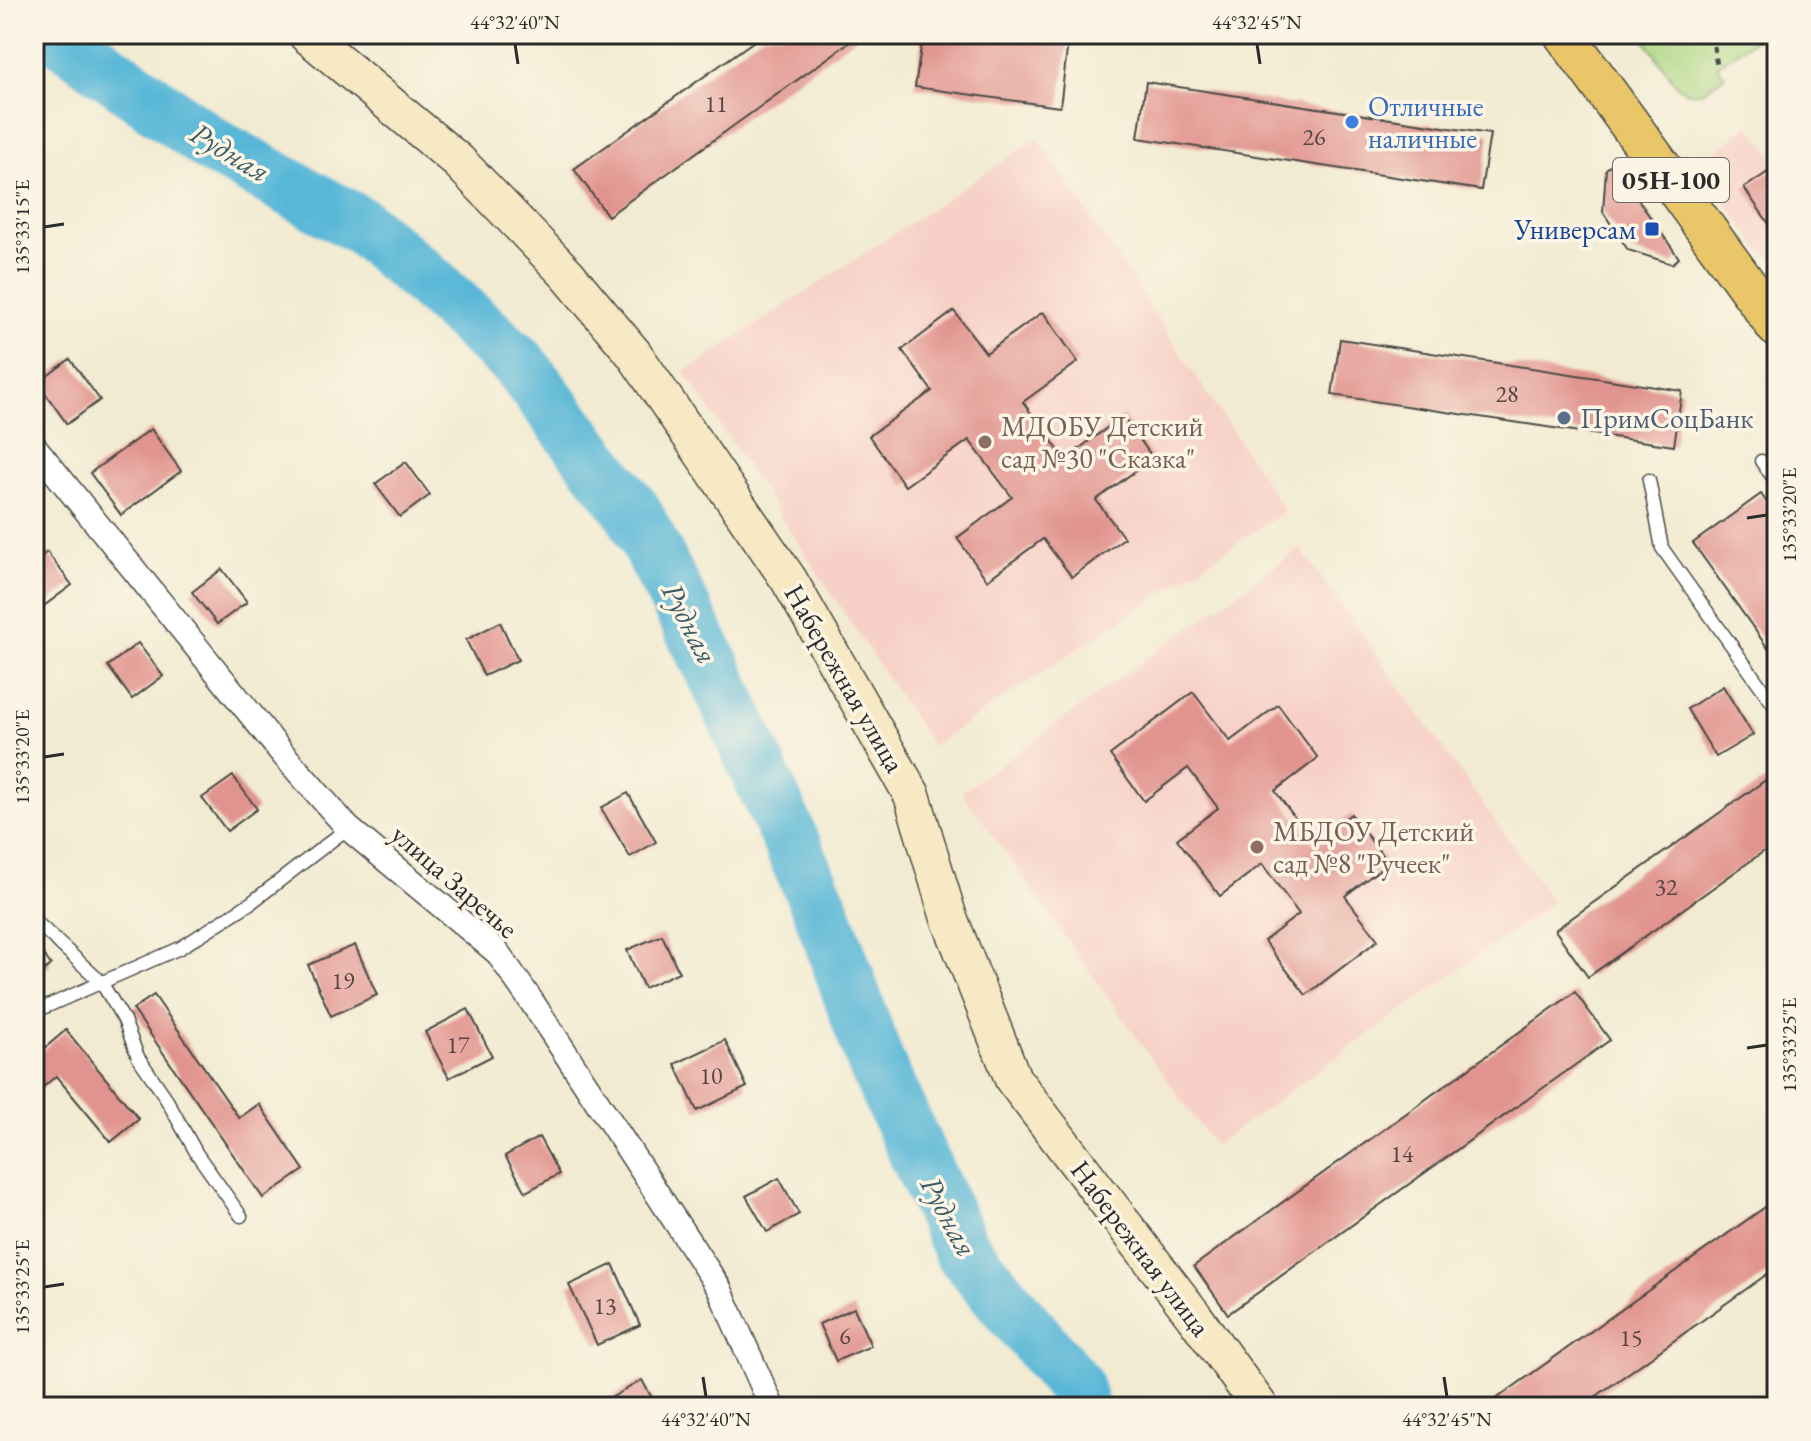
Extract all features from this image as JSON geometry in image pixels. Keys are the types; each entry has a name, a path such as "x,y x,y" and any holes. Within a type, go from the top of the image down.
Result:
{"main road":[{"name":"05Н-100","path":"1564,34 1777,327"},
{"name":"Набережная улица","path":"292,41 458,161 567,274 634,354 789,580 912,795 948,915 1013,1079 1260,1407"}],"street":[{"name":"улица Заречье","path":"34,446 282,753 348,828 497,952 719,1288 772,1407"}],"lane":[{"path":"1761,461 1777,483"},
{"path":"1649,480 1662,548 1776,708"},
{"path":"34,1012 180,948 252,902 348,828"},
{"path":"34,920 101,982 124,1020 138,1057 164,1095 197,1154 241,1216"}],"path":[{"path":"257,34 292,41"},
{"path":"1712,34 1717,66"}],"shaded area":[{"name":"Универсам","path":"1749,125 1771,155 1777,151 1777,261 1762,252 1698,165"},
{"name":"МДОБУ Детский сад №30 \"Сказка\"","path":"1038,138 1285,511 932,746 685,372"},
{"name":"МБДОУ Детский сад №8 \"Ручеек\"","path":"1300,548 1553,902 1214,1146 962,792"}],"green space":[{"path":"1640,34 1762,34 1717,66 1725,76 1702,92 1687,93 1678,87"}],"building":[{"path":"764,34 855,34 857,37 608,216 574,169"},
{"path":"923,34 1069,34 1060,107 915,87"},
{"path":"1146,82 1490,134 1481,190 1138,138"},
{"path":"1613,164 1679,258 1672,264 1628,250 1603,212 1606,169"},
{"path":"1768,172 1777,185 1777,235 1744,188"},
{"path":"954,311 986,353 1043,312 1078,362 1023,402 1065,459 1123,416 1153,458 1096,500 1124,538 1072,577 1043,539 987,580 957,538 1012,497 969,440 905,486 869,436 932,391 902,350"},
{"path":"1340,339 1682,391 1674,446 1332,395"},
{"path":"70,359 100,400 67,424 38,383"},
{"path":"151,429 181,471 121,515 90,473"},
{"path":"406,462 430,495 400,517 375,484"},
{"path":"1761,494 1777,517 1777,661 1693,543"},
{"path":"47,552 72,585 41,608 34,598 34,562"},
{"path":"222,569 247,602 217,624 192,592"},
{"path":"500,622 518,660 484,676 466,640"},
{"path":"138,643 163,676 132,699 108,666"},
{"path":"1723,686 1753,735 1716,757 1687,709"},
{"path":"1193,692 1230,741 1278,705 1318,758 1275,791 1314,843 1351,814 1388,863 1345,896 1378,940 1306,995 1264,941 1299,914 1262,864 1220,896 1177,839 1218,808 1188,768 1144,801 1110,755"},
{"path":"1777,772 1777,842 1588,977 1555,930"},
{"path":"233,776 257,809 227,831 202,798"},
{"path":"628,793 656,842 630,857 601,808"},
{"path":"662,935 679,972 644,988 627,950"},
{"path":"34,941 51,965 34,978"},
{"path":"355,945 377,995 331,1016 308,965"},
{"path":"1575,992 1610,1040 1228,1314 1194,1266"},
{"path":"154,995 239,1118 259,1104 304,1170 263,1198 133,1009"},
{"path":"468,1009 492,1056 449,1078 425,1032"},
{"path":"66,1030 139,1119 111,1142 56,1076 34,1095 34,1057"},
{"path":"725,1040 747,1087 697,1111 675,1064"},
{"path":"539,1137 559,1174 526,1192 505,1156"},
{"path":"779,1178 799,1214 767,1232 746,1196"},
{"path":"1768,1205 1777,1218 1777,1267 1581,1407 1485,1407"},
{"path":"613,1264 640,1325 597,1345 569,1285"},
{"path":"854,1308 871,1346 836,1361 819,1324"},
{"path":"642,1380 657,1407 614,1407 609,1399"}],"waterway":[{"name":"Рудная","path":"57,34 215,147 361,226 518,363 632,510 713,668 822,911 875,1061 961,1249 1074,1385 1080,1407"}],"place":[{"name":"Отличные наличные","path":"1352,122"},
{"name":"Универсам","path":"1652,229"},
{"name":"ПримСоцБанк","path":"1564,418"},
{"name":"МДОБУ Детский сад №30 \"Сказка\"","path":"985,442"},
{"name":"МБДОУ Детский сад №8 \"Ручеек\"","path":"1257,847"}]}
